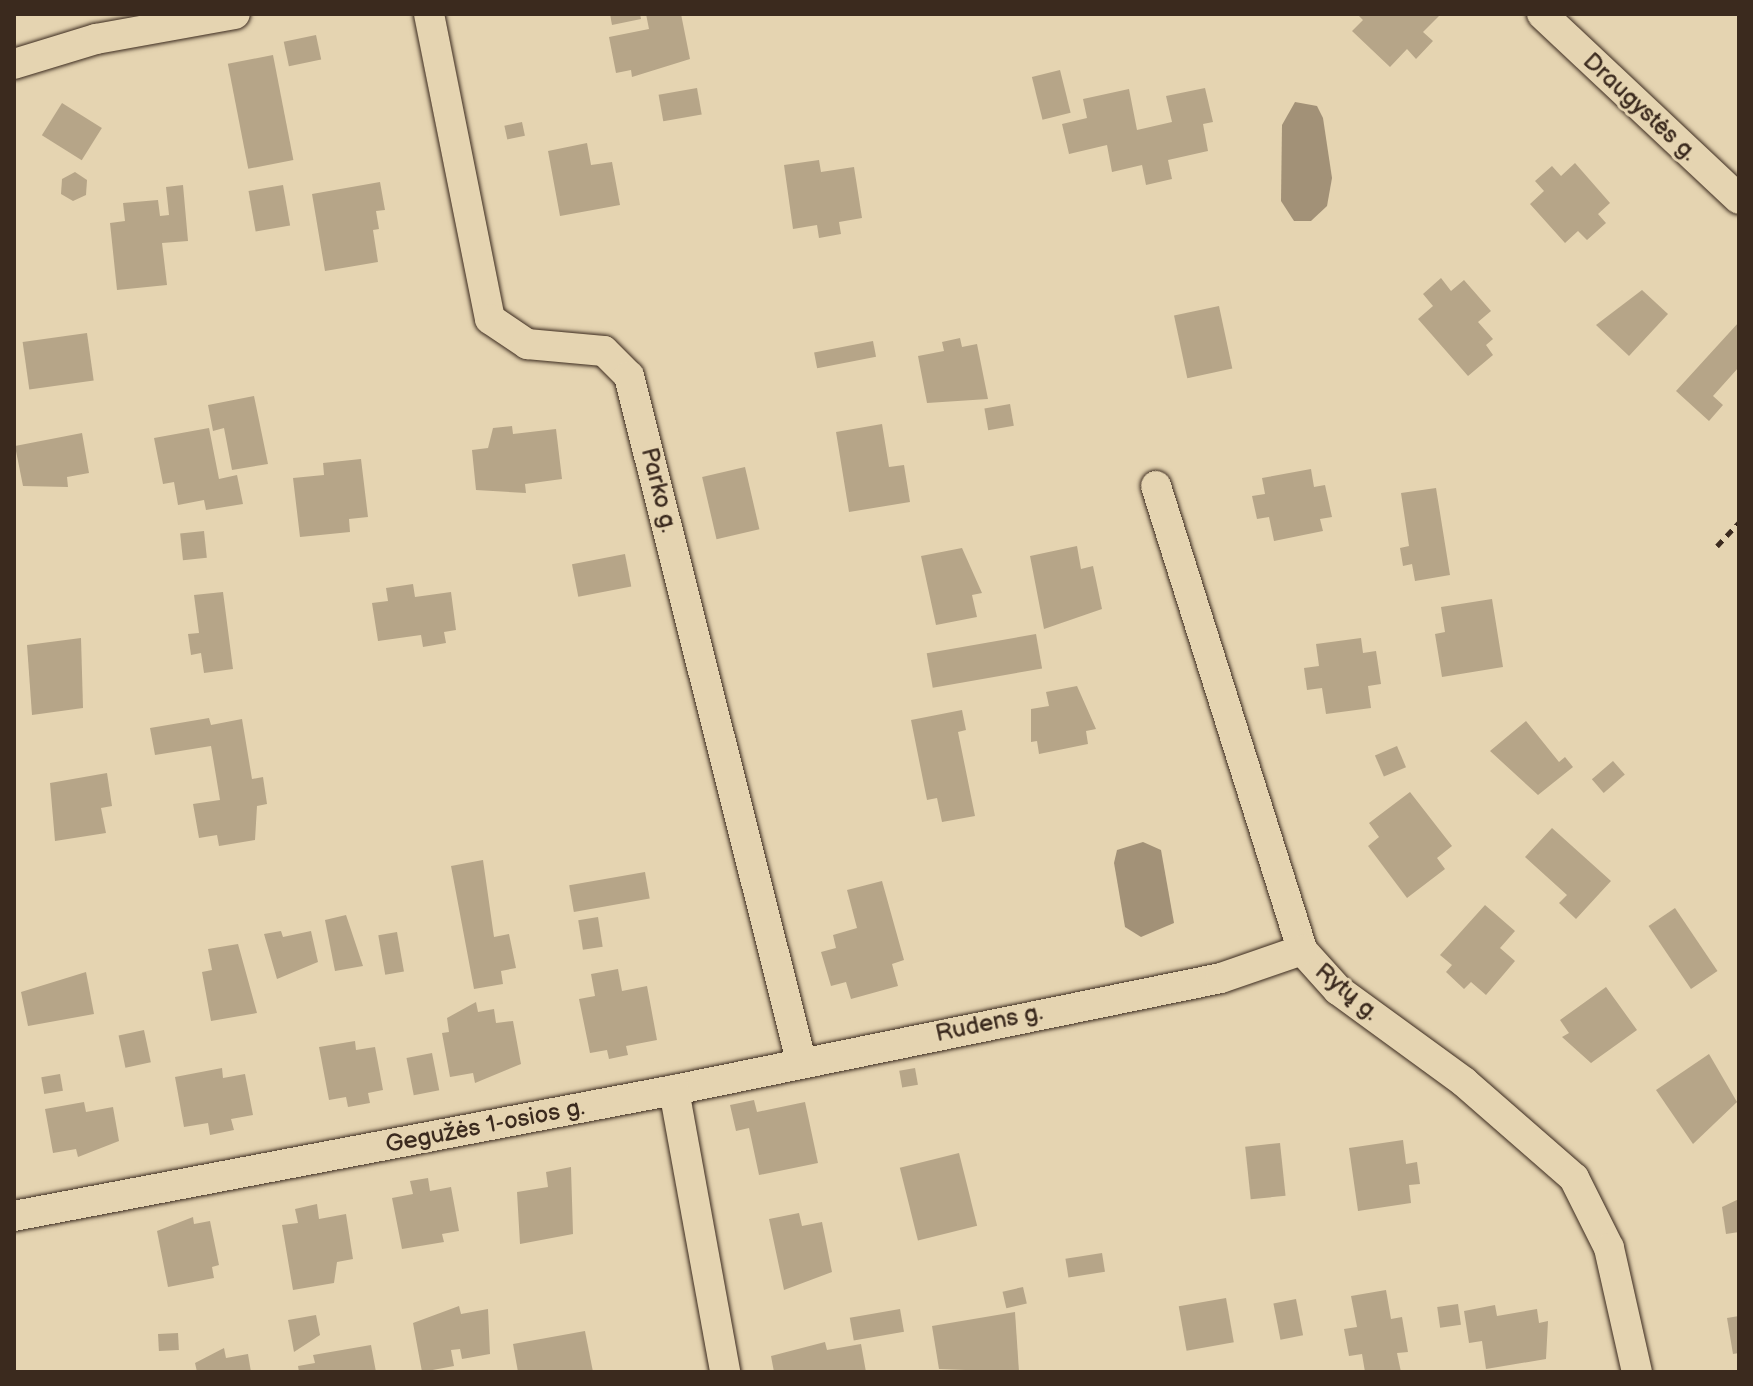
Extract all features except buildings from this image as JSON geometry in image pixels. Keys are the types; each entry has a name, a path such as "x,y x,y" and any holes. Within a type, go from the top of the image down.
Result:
{"street":[{"path":"14,64 96,39 235,14"},
{"name":"Parko g.","path":"429,14 490,319 527,344 604,351 629,376 801,1061"},
{"name":"Draugystės g.","path":"1542,14 1739,199"},
{"name":"Rytų g.","path":"1156,486 1302,950 1338,990 1464,1082 1574,1178 1609,1248 1637,1372"},
{"name":"Rudens g.","path":"674,1090 801,1061 1221,978 1302,950"},
{"path":"674,1090 725,1372"},
{"name":"Gegužės 1-osios g.","path":"14,1216 674,1090"}],"path":[{"path":"1717,546 1739,522"}],"shaded area":[{"path":"1295,102 1317,106 1323,118 1332,178 1327,206 1311,221 1294,221 1281,201 1282,125"},
{"path":"1143,842 1161,850 1174,923 1141,937 1125,927 1114,863 1117,850"}]}
